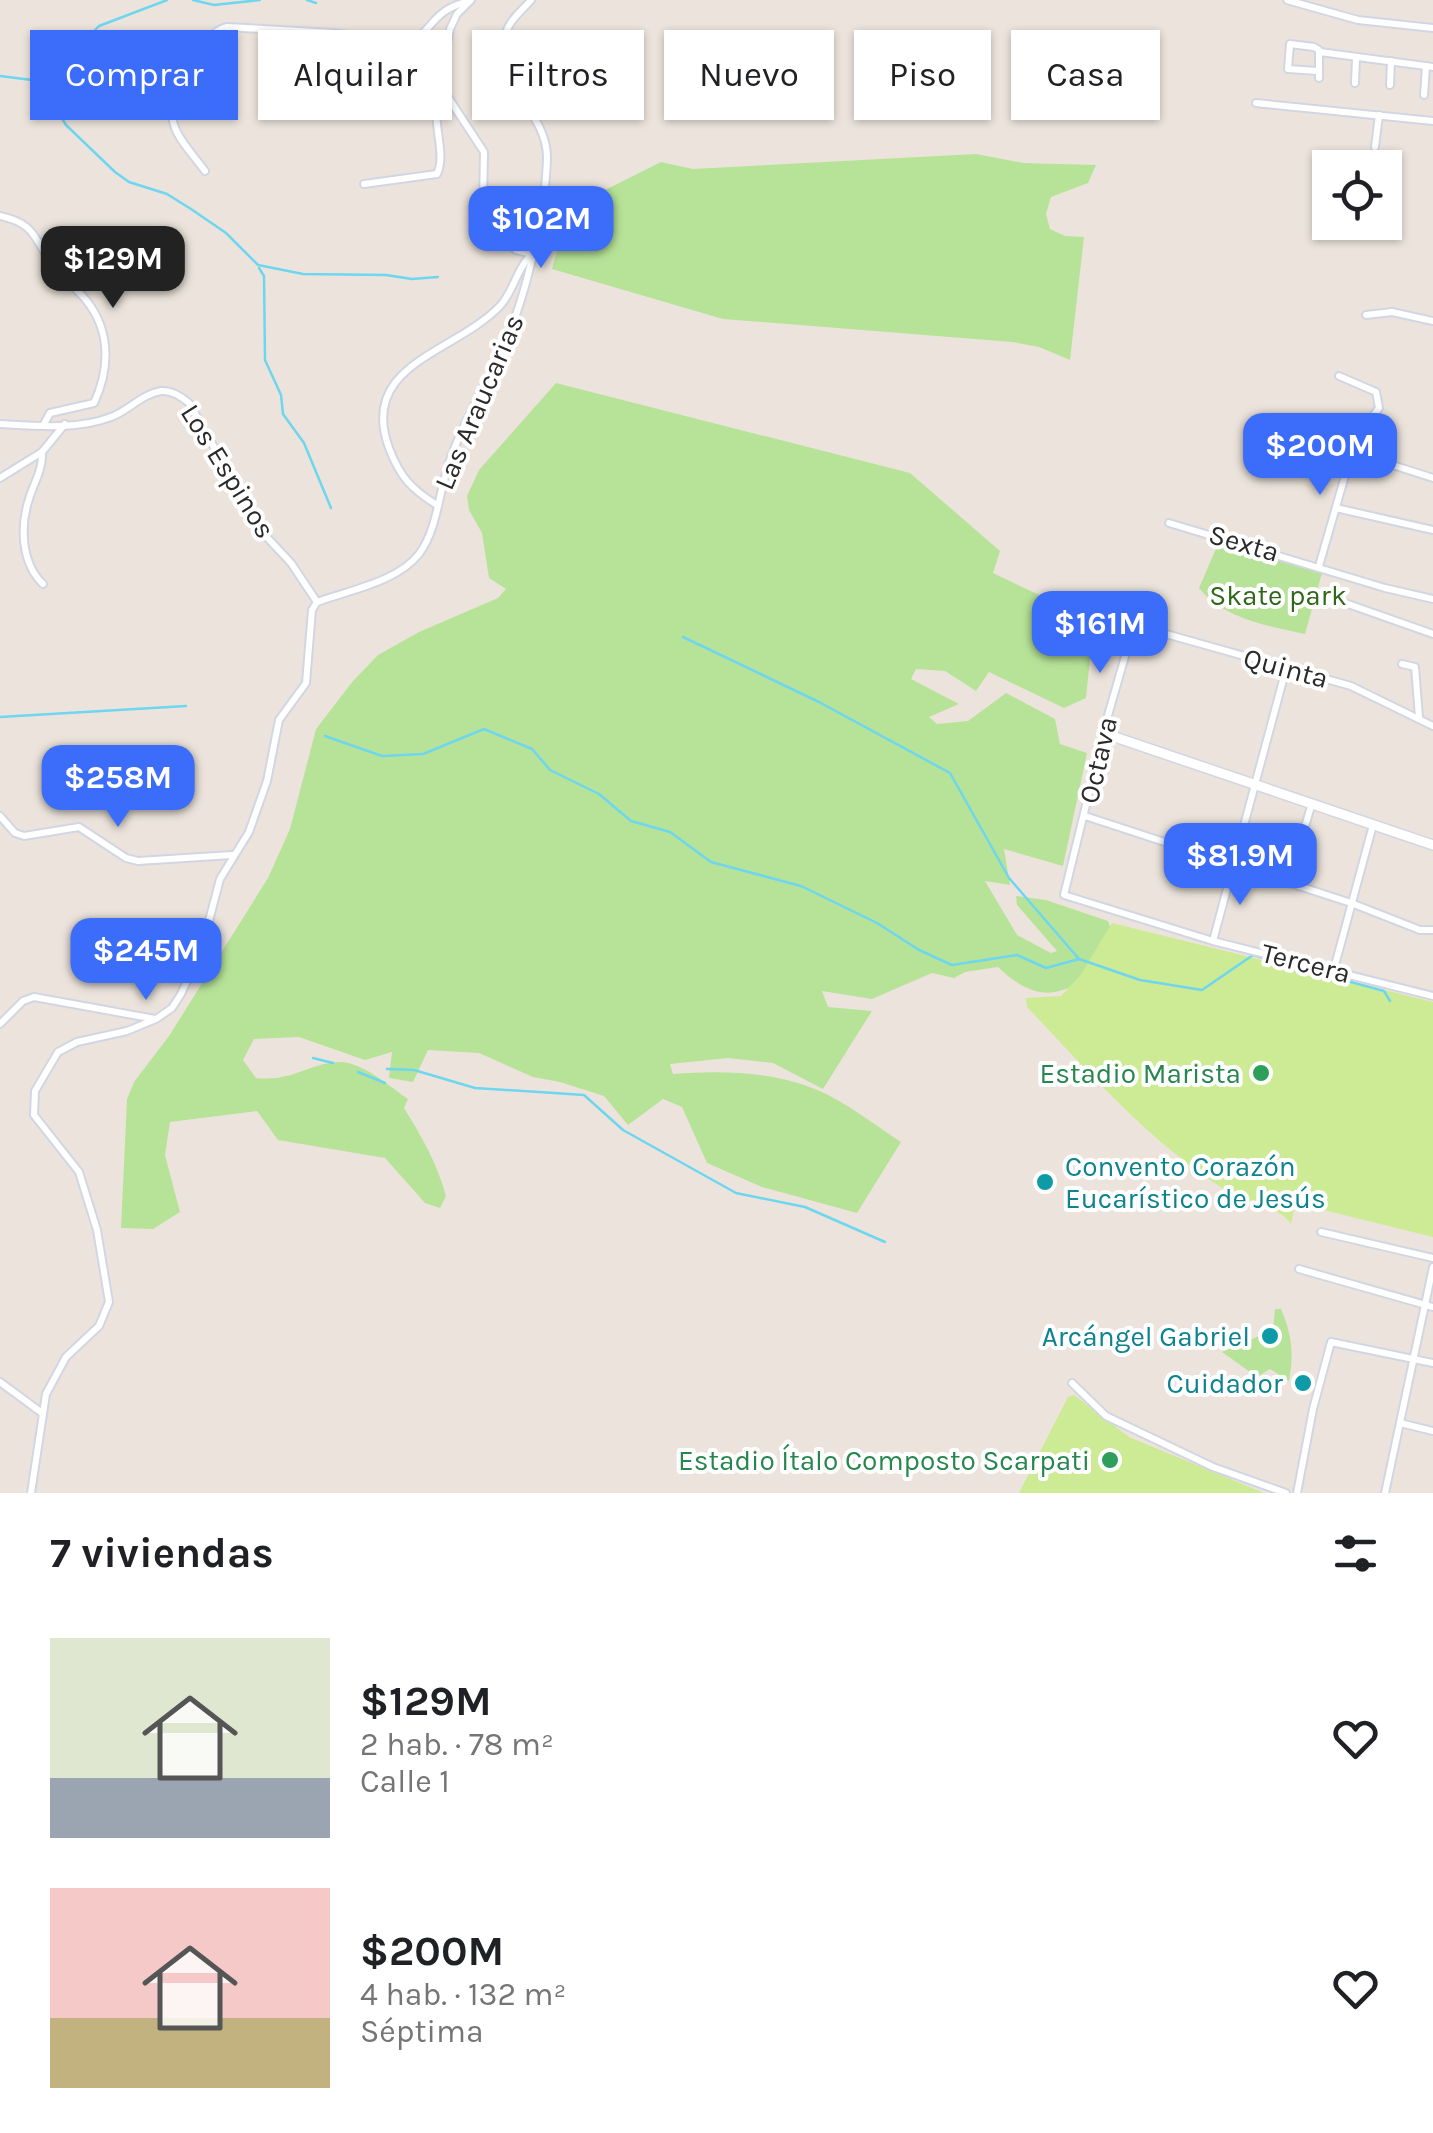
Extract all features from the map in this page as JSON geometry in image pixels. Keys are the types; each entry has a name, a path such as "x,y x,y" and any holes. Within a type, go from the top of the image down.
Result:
{"street":[{"name":"Las Araucarias","path":"317,602 394,574 410,564 429,537 451,455 507,338 524,292 545,178 546,144 534,115 516,91 505,58 507,29 531,0"},
{"path":"1288,0 1358,20 1433,28"},
{"path":"450,30 469,1"},
{"path":"204,171 174,128 171,113 183,75 214,32 227,27 318,32 407,44 415,41 432,19 449,6 469,1"},
{"path":"1320,52 1318,75 1288,69 1288,48 1296,43 1314,46 1320,52 1430,66 1424,95"},
{"path":"1355,82 1356,58"},
{"path":"1390,85 1391,61"},
{"path":"452,103 484,152 484,204 494,231 516,250 532,254"},
{"path":"1256,103 1433,121"},
{"path":"1375,147 1379,115"},
{"path":"364,184 437,174 441,165 435,120"},
{"path":"0,216 24,222 30,228 57,270 87,301 106,345 104,374 94,403 50,413 44,426"},
{"path":"437,505 415,492 399,474 384,436 383,400 413,364 475,326 502,304 522,263 532,254"},
{"path":"1366,315 1392,312 1433,321"},
{"path":"1319,566 1352,452 1360,432 1378,412 1376,392 1339,376"},
{"name":"Los Espinos","path":"0,424 44,426 115,416 161,391 179,395 189,403 262,532 291,563 317,602"},
{"path":"0,478 42,452 65,424"},
{"path":"42,452 42,468 27,504 24,526 31,569 43,584"},
{"path":"1352,452 1433,478"},
{"path":"1336,508 1433,530"},
{"name":"Sexta","path":"1169,523 1433,599"},
{"path":"1332,598 1433,634"},
{"path":"31,1493 42,1413 56,1374 66,1357 100,1326 110,1302 88,1196 79,1172 34,1115 35,1091 58,1052 77,1042 127,1031 172,1008 194,968 220,879 249,832 267,781 279,720 306,682 310,621 317,602"},
{"name":"Quinta","path":"1134,625 1351,686 1433,726"},
{"name":"Octava","path":"1064,896 1134,625"},
{"path":"1402,664 1415,668 1419,718"},
{"path":"1213,941 1286,670"},
{"path":"1106,734 1433,844"},
{"path":"1288,882 1312,803"},
{"path":"0,816 15,833 24,836 79,827 138,862 234,855"},
{"path":"1084,816 1351,903 1420,930 1433,930"},
{"path":"1334,969 1373,824"},
{"name":"Tercera","path":"1064,896 1213,941 1433,996"},
{"path":"0,1024 23,1001 34,997 156,1019"},
{"path":"1321,1232 1433,1258"},
{"path":"1386,1493 1429,1306 1433,1267"},
{"path":"1299,1268 1429,1306"},
{"path":"1297,1493 1312,1409 1332,1342 1433,1363"},
{"path":"0,1382 42,1413"},
{"path":"1072,1383 1106,1416 1213,1467 1286,1493"},
{"path":"1400,1424 1433,1431"}],"green space":[{"path":"976,154 1024,163 1096,165 1088,183 1051,197 1046,214 1050,229 1065,236 1084,237 1070,360 1039,347 1012,342 723,319 552,269 568,212 661,162 693,169"},
{"path":"556,383 910,473 1000,551 993,573 1094,621 1086,698 1064,708 989,672 976,691 945,671 916,669 911,679 959,704 929,717 937,724 968,721 1006,693 1055,719 1060,744 1087,753 1063,866 1004,849 1010,885 985,881 1017,935 1051,953 1057,951 1017,905 1016,896 1046,900 1108,921 1120,954 1074,985 1046,993 1016,982 998,967 965,972 954,978 932,973 872,999 822,991 828,1007 872,1011 823,1089 773,1063 728,1058 670,1064 673,1074 752,1074 810,1087 901,1142 857,1213 762,1187 707,1163 682,1107 663,1099 628,1125 604,1096 533,1077 479,1053 428,1050 413,1082 389,1078 392,1052 365,1060 299,1037 254,1039 243,1060 256,1078 269,1079 328,1063 348,1063 408,1099 404,1108 428,1150 446,1196 440,1208 425,1203 385,1158 278,1140 257,1111 170,1122 165,1155 180,1212 153,1229 121,1228 127,1099 134,1082 169,1036 268,878 290,829 316,729 378,655 419,632 498,598 506,589 489,578 482,533 469,510 467,496 479,470"},
{"name":"Skate park","path":"1218,544 1322,573 1305,634 1234,614 1209,599 1199,588"},
{"name":"Estadio Marista","path":"1112,923 1433,1002 1433,1237 1295,1203 1291,1224 1277,1212 1232,1193 1196,1170 1120,1104 1027,1007 1026,998 1061,996 1080,976"},
{"path":"1275,1309 1281,1309 1290,1336 1289,1381 1270,1369 1257,1377 1222,1352 1273,1330"},
{"name":"Estadio Ítalo Composto Scarpati","path":"1074,1395 1129,1437 1264,1493 1019,1493 1068,1397"}],"waterway":[{"path":"95,30 167,0"},
{"path":"193,0 214,5 260,0"},
{"path":"307,0 316,3"},
{"path":"0,76 32,80 42,86 66,125 115,172 191,209 226,233 258,265 303,274 438,277"},
{"path":"259,268 264,276 265,360 281,395 283,414 304,443 331,508"},
{"path":"683,637 819,702 950,773 1009,878 1079,959"},
{"path":"0,717 186,706"},
{"path":"325,736 382,756 423,754 484,729 532,749 550,770 599,794 631,821 670,832 711,862 801,886 952,965 1017,955 1046,968 1079,959 1140,980 1202,990 1253,955 1384,991 1390,1001"},
{"path":"313,1058 333,1063"},
{"path":"387,1069 414,1070 475,1088 584,1095 623,1130 736,1193 805,1207 885,1242"},
{"path":"358,1072 385,1083"}],"place":[{"name":"Estadio Marista","path":"1261,1073"},
{"name":"Convento Corazón Eucarístico de Jesús","path":"1045,1182"},
{"name":"Arcángel Gabriel","path":"1270,1336"},
{"name":"Cuidador","path":"1303,1383"},
{"name":"Estadio Ítalo Composto Scarpati","path":"1110,1460"}]}
